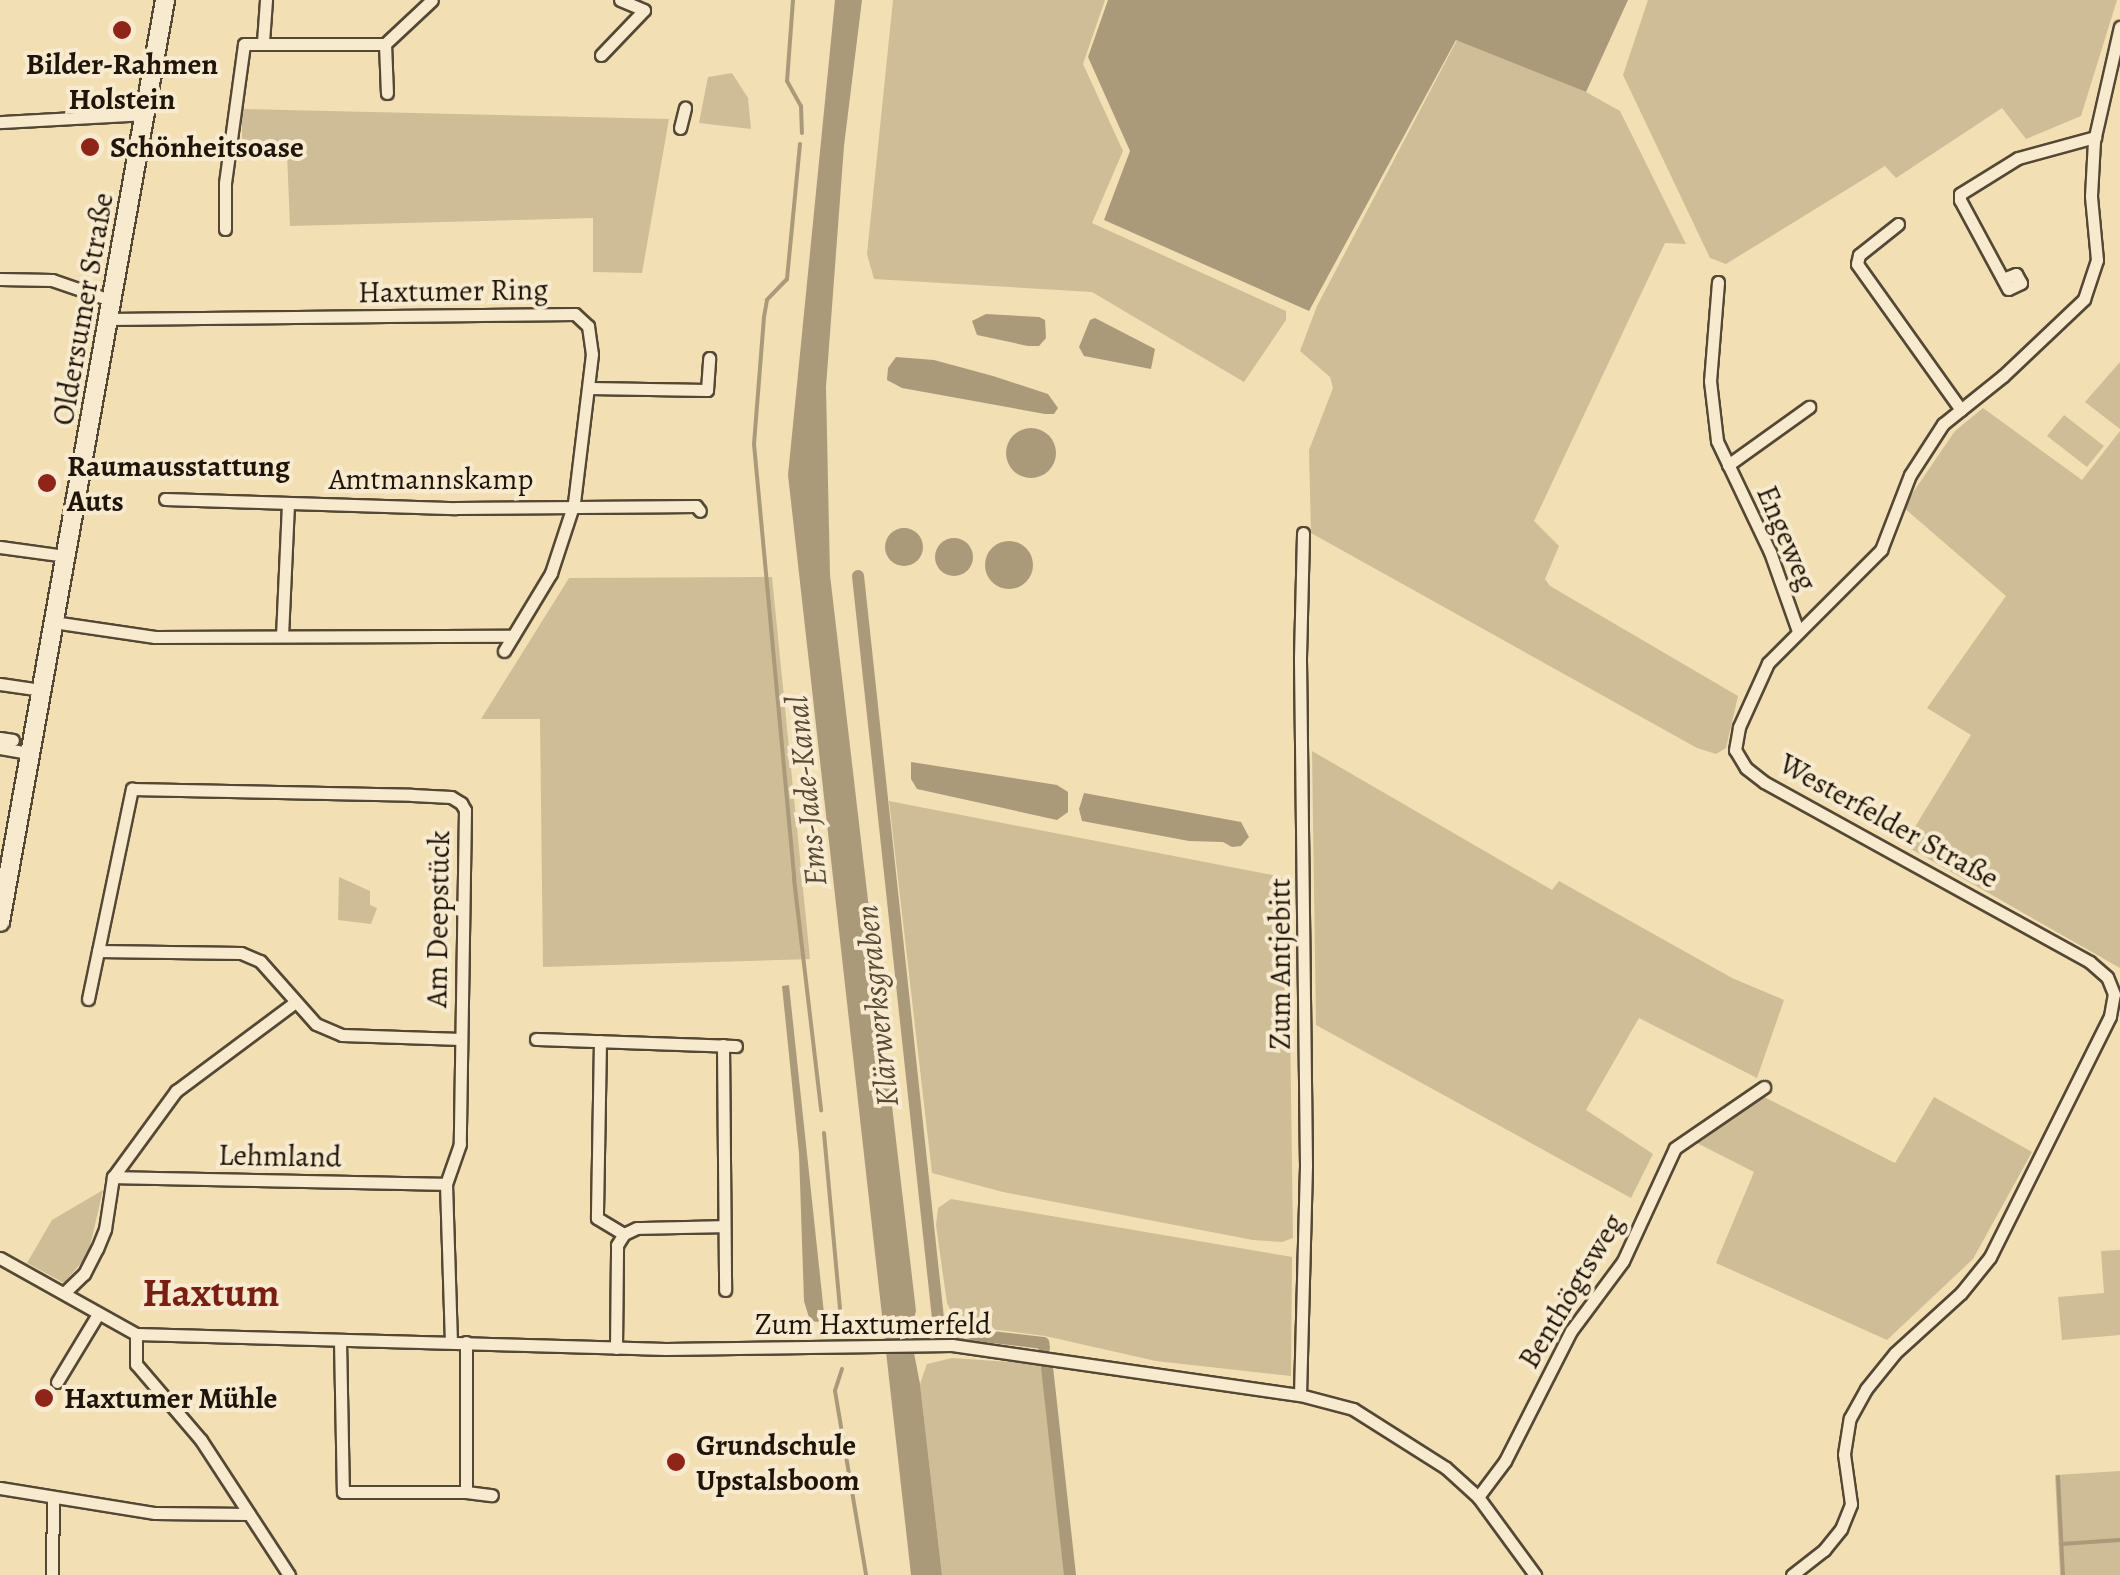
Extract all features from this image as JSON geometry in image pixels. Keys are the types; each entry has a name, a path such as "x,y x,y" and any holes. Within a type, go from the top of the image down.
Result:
{"main road":[{"name":"Oldersumer Straße","path":"0,922 165,0"}],"street":[{"path":"263,42 266,0"},
{"path":"225,229 224,182 244,44 385,44 432,0"},
{"path":"600,55 644,10 620,0"},
{"name":"Westerfelder Straße","path":"1792,1575 1824,1550 1846,1516 1850,1504 1844,1454 1850,1418 1866,1389 1990,1258 2110,1016 2117,993 2090,962 1746,768 1735,750 1739,727 1768,663 1881,550 1910,475 1944,424 2084,299 2096,260 2091,196 2094,137 2120,27"},
{"path":"385,44 387,92"},
{"path":"680,128 685,108"},
{"path":"0,122 146,114"},
{"path":"2003,279 1960,194 2018,158 2094,137"},
{"path":"1898,224 1859,255 1857,264 1961,410"},
{"name":"Haxtumer Ring","path":"0,279 52,280 111,310 575,314 588,326 590,388 574,503 551,573 504,651"},
{"name":"Engeweg","path":"1718,282 1710,381 1717,441 1770,552 1798,631"},
{"path":"590,388 707,390 709,358"},
{"name":"Engeweg","path":"1728,465 1809,408"},
{"name":"Amtmannskamp","path":"165,500 456,508 574,503 696,506 700,510"},
{"name":"Amtmannskamp","path":"282,636 288,503"},
{"name":"Zum Antjebitt","path":"1300,1395 1306,1165 1300,657 1303,533"},
{"path":"0,547 66,556"},
{"path":"53,622 155,638 513,636"},
{"path":"0,684 41,690"},
{"path":"0,748 30,753"},
{"name":"Am Deepstück","path":"88,999 132,789 451,797 465,810 460,1144 446,1184 450,1342"},
{"path":"98,951 241,954 260,961 316,1024 342,1036 460,1039"},
{"path":"64,1293 84,1274 97,1249 105,1229 112,1178 176,1091 294,1003"},
{"path":"536,1039 730,1046 724,1226 726,1290"},
{"path":"600,1041 597,1218 624,1234"},
{"name":"Benthögtsweg","path":"1478,1497 1505,1461 1571,1330 1623,1261 1674,1148 1764,1087"},
{"name":"Lehmland","path":"112,1178 446,1184"},
{"path":"616,1348 617,1245 624,1234 637,1228 724,1226"},
{"path":"0,1258 136,1334 136,1364 200,1440 288,1575"},
{"path":"58,1382 98,1314"},
{"name":"Zum Haxtumerfeld","path":"136,1334 616,1348 990,1348 1300,1395 1353,1408 1410,1442 1478,1497 1536,1575"},
{"path":"340,1340 343,1492 466,1492 492,1496"},
{"path":"466,1342 466,1492"},
{"path":"0,1488 155,1512 248,1514"},
{"path":"52,1575 54,1497"}],"shaded area":[{"path":"893,0 1105,0 1083,64 1123,151 1092,223 1286,311 1286,320 1244,382 1092,292 874,279 867,254"},
{"path":"1648,0 2117,0 2081,116 2026,139 2002,108 1896,178 1885,166 1726,264 1710,258 1623,75"},
{"path":"1457,40 1586,92 1620,111 1686,244 1665,243 1534,521 1559,546 1545,579 1550,586 1738,696 1726,748 1716,754 1697,748 1311,533 1309,450 1333,388 1330,377 1300,351 1317,306"},
{"path":"732,73 748,98 751,129 699,123 708,77"},
{"path":"242,109 669,119 642,273 593,272 593,218 290,226 287,154 242,152"},
{"path":"2120,362 2120,429 2085,402"},
{"path":"1983,408 2082,480 2120,431 2120,968 1904,845 1971,735 1927,708 2006,596 1903,507 1955,431"},
{"path":"2064,415 2104,446 2087,467 2047,436"},
{"path":"772,577 810,959 543,967 540,719 481,719 569,578"},
{"path":"1312,751 1552,890 1559,881 1732,978 1784,1000 1757,1078 1639,1018 1586,1110 1653,1154 1631,1198 1316,1025"},
{"path":"889,801 1288,878 1293,1238 1282,1242 1253,1240 1003,1192 932,1173"},
{"path":"339,877 370,891 370,905 377,908 371,924 338,920"},
{"path":"1762,1096 1895,1163 1934,1097 2032,1152 1973,1259 1887,1340 1716,1263 1754,1172 1695,1142"},
{"path":"103,1190 88,1255 64,1283 27,1263 52,1220"},
{"path":"951,1199 1292,1257 1291,1376 1156,1361 1045,1336 967,1326 954,1317 947,1303 936,1225 938,1208"},
{"path":"2120,1250 2120,1335 2062,1340 2058,1297 2104,1293 2101,1251"},
{"path":"952,1358 1040,1364 1044,1370 1065,1575 942,1575 920,1384 927,1364"},
{"path":"2120,1471 2120,1575 2060,1575 2055,1475"}],"water":[{"path":"835,0 862,0 844,146 826,387 830,575 916,1311 910,1332 920,1384 942,1575 911,1575 788,475"},
{"path":"1108,0 1628,0 1586,92 1456,40 1309,311 1104,220 1130,151 1088,57"},
{"path":"986,314 1039,317 1045,320 1046,338 1039,346 1028,346 977,335 972,321"},
{"path":"1095,318 1155,349 1151,369 1084,356 1079,347 1090,320"},
{"path":"896,357 934,360 993,376 1048,394 1058,408 1054,414 1045,414 902,388 887,380 888,368"},
{"path":"1031,428 1049,435 1056,453 1049,471 1031,478 1013,471 1006,453 1013,435"},
{"path":"904,528 917,534 923,547 917,560 904,566 891,560 885,547 891,534"},
{"path":"954,538 967,544 973,557 967,570 954,576 941,570 935,557 941,544"},
{"path":"1009,541 1026,548 1033,565 1026,582 1009,589 992,582 985,565 992,548"},
{"path":"911,762 1057,785 1068,792 1068,812 1057,820 917,789 911,779"},
{"path":"1084,793 1241,822 1249,837 1241,846 1232,847 1223,842 1189,841 1082,821 1079,809"},
{"path":"789,985 824,1313 818,1322 810,1321 804,1301 799,1153 782,986"}],"waterway":[{"path":"793,0 787,81 801,106 802,133"},
{"name":"Ems-Jade-Kanal","path":"800,144 787,279 767,300 764,317 754,444 794,879 821,1110"},
{"name":"Klärwerksgraben","path":"858,576 938,1319 942,1327 957,1333 1043,1343 1044,1348"},
{"path":"824,1133 842,1332"},
{"name":"Klärwerksgraben","path":"1047,1367 1070,1575"},
{"path":"842,1369 835,1391 866,1575"},
{"path":"2058,1477 2063,1575"},
{"path":"2061,1544 2120,1540"}],"place":[{"name":"Bilder-Rahmen Holstein","path":"122,30"},
{"name":"Schönheitsoase","path":"90,147"},
{"name":"Raumausstattung Auts","path":"47,483"},
{"name":"Haxtumer Mühle","path":"44,1398"},
{"name":"Grundschule Upstalsboom","path":"676,1462"}],"district":[{"name":"Haxtum","path":"211,1293"}]}
